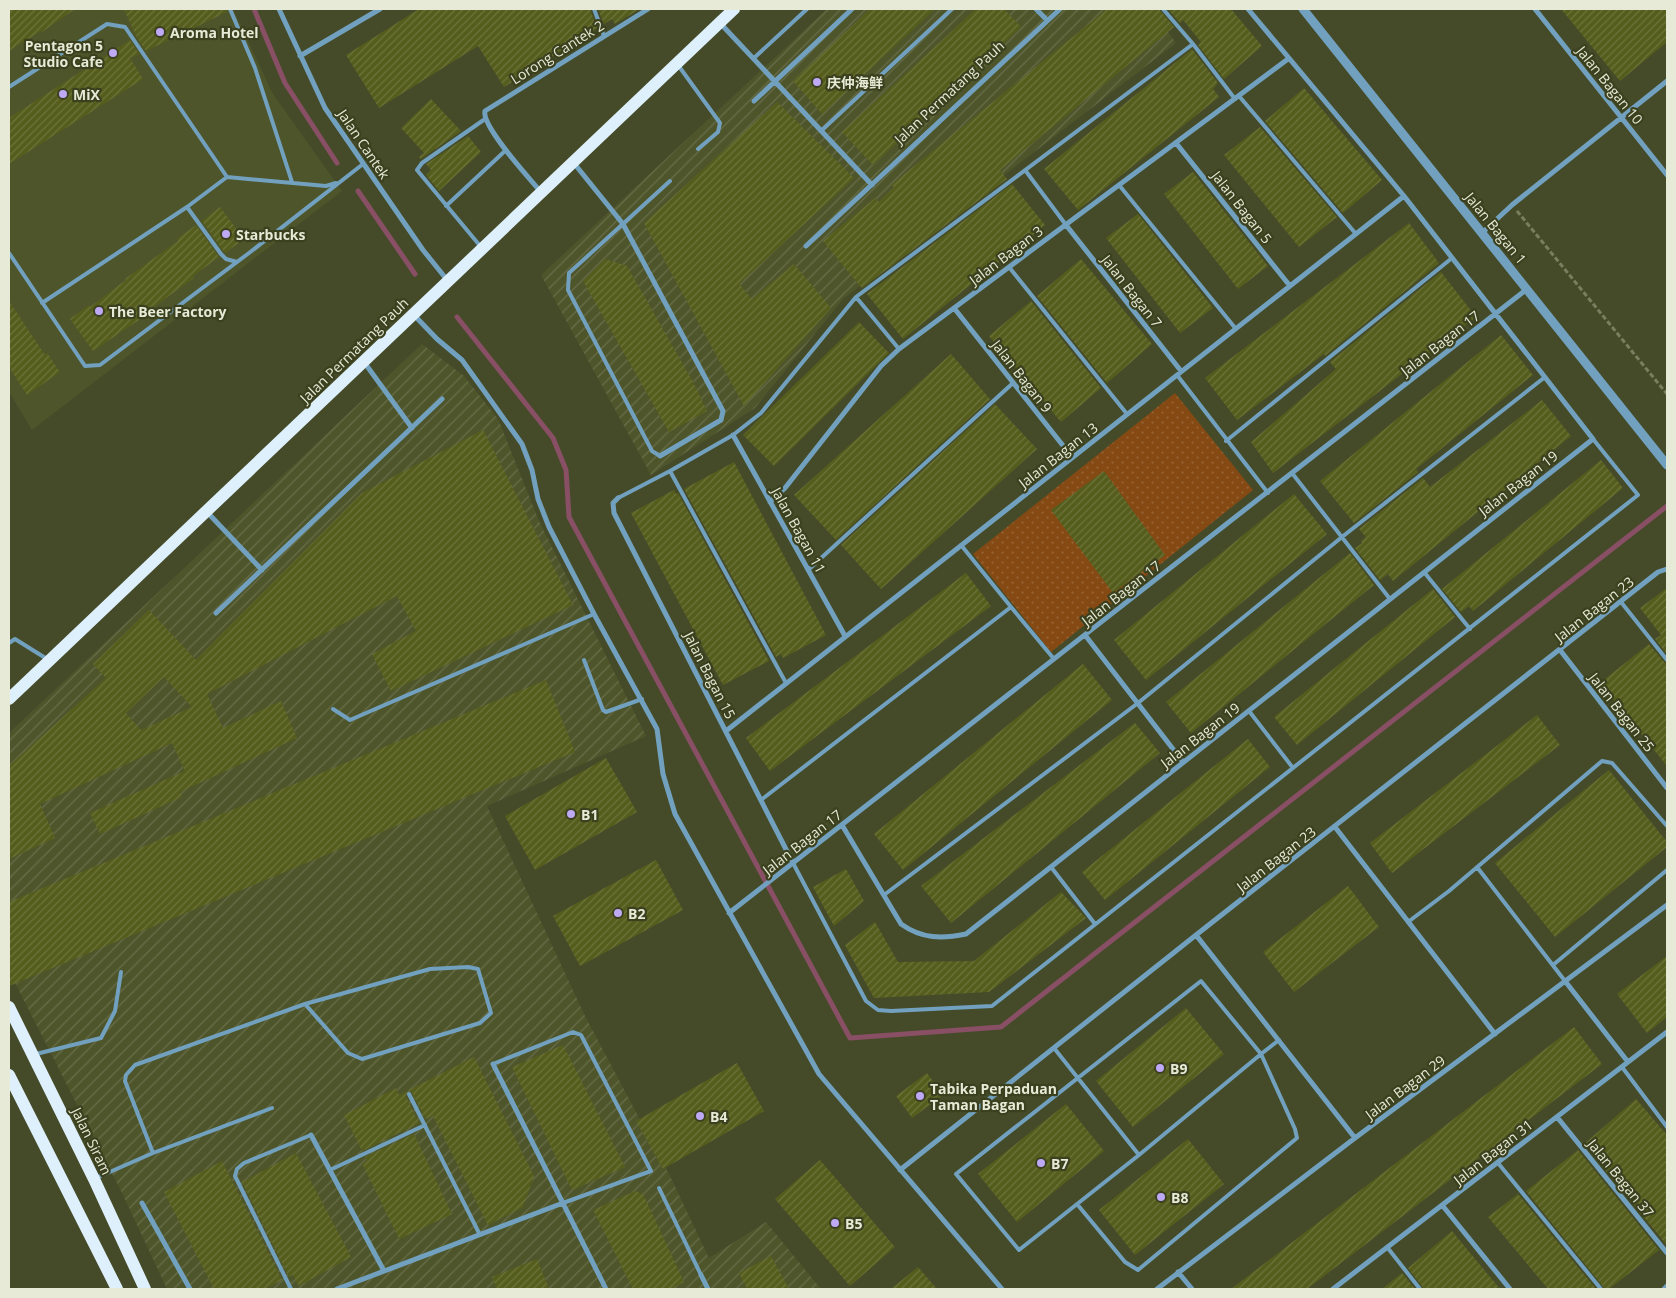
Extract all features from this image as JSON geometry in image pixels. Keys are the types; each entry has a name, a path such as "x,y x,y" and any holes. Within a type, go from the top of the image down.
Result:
{"main road":[{"name":"Jalan Permatang Pauh","path":"9,699 734,9"},
{"name":"Jalan Siram","path":"9,1007 94,1179 145,1289"},
{"path":"9,1075 117,1289"}],"street":[{"name":"Jalan Cantek","path":"280,9 325,108 447,283"},
{"path":"300,56 380,9"},
{"name":"Lorong Cantek 2","path":"485,119 484,114 487,108 648,9"},
{"path":"754,101 852,9"},
{"path":"1036,9 1046,20"},
{"name":"Jalan Permatang Pauh","path":"806,246 1046,20 1060,9"},
{"path":"1248,9 1404,196 1593,439"},
{"name":"Jalan Bagan 1","path":"1304,9 1665,462"},
{"name":"Jalan Bagan 10","path":"1535,9 1667,175"},
{"path":"720,22 872,185"},
{"name":"Jalan Bagan 3","path":"770,502 785,488 880,366 899,349 1288,59"},
{"path":"1482,233 1512,205 1667,81"},
{"path":"485,119 506,150 542,192"},
{"name":"Jalan Bagan 5","path":"1176,143 1290,286"},
{"path":"573,162 623,224 723,411 721,420 660,456"},
{"name":"Jalan Bagan 13","path":"726,730 1404,196"},
{"name":"Jalan Bagan 7","path":"1066,225 1179,373"},
{"name":"Jalan Bagan 17","path":"728,913 1527,290"},
{"name":"Jalan Bagan 9","path":"954,308 1072,458"},
{"path":"417,310 437,339 462,360 522,444 532,470 538,499 549,527 657,729 663,774 676,814 728,913 819,1074 1002,1289"},
{"path":"364,361 412,428"},
{"path":"216,613 442,399"},
{"name":"Jalan Bagan 11","path":"733,435 845,636"},
{"name":"Jalan Bagan 19","path":"842,825 901,924 912,931 937,938 966,934 1593,439"},
{"name":"Jalan Bagan 15","path":"618,498 613,503 614,513 793,863"},
{"path":"206,511 262,570"},
{"name":"Jalan Bagan 23","path":"900,1170 1196,934 1335,827 1658,572 1667,569"},
{"path":"1085,635 1183,762"},
{"name":"Jalan Bagan 25","path":"1560,650 1667,788"},
{"path":"1335,827 1495,1034"},
{"name":"Jalan Bagan 29","path":"1157,1289 1355,1138 1667,905"},
{"path":"1196,934 1355,1138"},
{"path":"1565,981 1628,1062"},
{"name":"Jalan Bagan 31","path":"1333,1289 1667,1032"},
{"path":"493,1064 606,1289"},
{"name":"Jalan Bagan 37","path":"1557,1117 1667,1253"},
{"path":"311,1135 384,1271"},
{"path":"142,1203 190,1289"},
{"path":"337,1289 563,1203"},
{"path":"1442,1205 1510,1289"},
{"path":"1178,1272 1192,1289"},
{"path":"701,1275 708,1289"},
{"path":"1664,1289 1667,1286"}],"lane":[{"path":"230,9 255,68 292,182"},
{"path":"594,9 604,36"},
{"path":"754,58 807,9"},
{"path":"821,131 952,9"},
{"path":"1163,9 1237,98 1356,234"},
{"path":"9,87 107,24 125,27 227,177"},
{"path":"618,498 733,435 761,413 856,297 1193,44"},
{"path":"676,64 720,123 718,132 698,149"},
{"path":"482,248 417,170 418,166 485,119"},
{"path":"446,206 506,150"},
{"path":"9,253 85,366 100,365 363,164"},
{"path":"1025,170 1066,225"},
{"path":"42,303 187,207 227,177 326,186 338,182"},
{"path":"660,456 652,451 568,290 569,273 670,181"},
{"path":"1119,185 1236,329"},
{"path":"187,207 226,260 237,262"},
{"path":"1226,440 1452,258"},
{"path":"1009,267 1127,414"},
{"path":"856,297 899,349"},
{"path":"1179,373 1226,440 1268,492"},
{"path":"884,895 1138,703 1342,537 1545,377"},
{"path":"808,570 1014,384"},
{"path":"793,863 866,1001 878,1010 891,1012 992,1006 1638,495 1593,439"},
{"path":"670,471 786,683"},
{"path":"1292,473 1390,599"},
{"path":"961,545 1054,659"},
{"path":"1424,572 1470,629"},
{"path":"1621,602 1667,660"},
{"path":"761,800 1010,607"},
{"path":"333,709 350,720 594,614"},
{"path":"9,643 15,639 49,661"},
{"path":"584,660 603,710 606,712 642,699"},
{"path":"1249,711 1293,768"},
{"path":"1408,922 1477,867 1602,761 1612,763 1667,826"},
{"path":"1051,867 1095,924"},
{"path":"1477,867 1565,981"},
{"path":"1553,965 1667,870"},
{"path":"152,1153 125,1081 126,1075 135,1065 305,1004 430,968 468,967 478,969 491,1013 480,1023 362,1059 348,1054 305,1004"},
{"path":"33,1055 101,1038 115,1011 122,972"},
{"path":"1077,1204 1124,1262 1138,1270 1297,1138 1295,1129 1261,1054 1201,981 956,1174 1019,1250 1139,1154 1261,1054 1279,1040"},
{"path":"493,1064 573,1032 581,1035 651,1171 563,1203"},
{"path":"1054,1048 1139,1154"},
{"path":"1622,1067 1667,1126"},
{"path":"409,1094 480,1235"},
{"path":"94,1179 152,1153 272,1108"},
{"path":"330,1170 425,1125"},
{"path":"291,1289 235,1176 237,1170 244,1163 311,1135"},
{"path":"1498,1163 1602,1289"},
{"path":"659,1188 701,1275"},
{"path":"1387,1247 1420,1289"}],"path":[{"path":"1512,205 1667,394"}],"shaded area":[{"path":"9,9 233,9 273,94 342,191 32,430 9,392"},
{"path":"827,9 1151,9 1176,43 843,299 755,408 651,475 541,275"},
{"path":"422,344 464,376 498,419 539,521 646,736 487,806 585,1016 670,1176 709,1258 766,1222 821,1289 167,1289 123,1195 9,971 9,733"},
{"path":"1175,393 1253,490 1051,652 973,554"}],"building":[{"path":"9,9 75,9 42,32 9,51"},
{"name":"Aroma Hotel","path":"124,9 226,9 227,12 146,51 136,36"},
{"path":"419,9 590,9 597,28 504,87 478,46 379,108 346,55"},
{"path":"598,9 640,9 615,24 612,19 604,24"},
{"path":"870,9 935,9 822,114 793,81"},
{"path":"976,9 1004,9 1021,27 873,165 842,132"},
{"path":"1107,9 1159,9 1174,27 1000,170 1007,179 862,288 823,241 875,198 879,202 894,187 891,185"},
{"path":"1168,9 1231,9 1262,46 1224,79 1198,45 1201,42 1183,20 1180,23"},
{"path":"1561,9 1667,9 1667,42 1620,81"},
{"path":"130,40 139,54 130,58 143,79 9,164 9,118"},
{"path":"1192,49 1218,83 1213,89 1219,97 1078,210 1044,169"},
{"path":"1304,88 1382,180 1343,213 1265,121"},
{"path":"431,99 461,131 421,159 419,157 424,153 401,128"},
{"path":"777,102 854,178 739,284 752,299 794,264 831,308 744,406 644,223"},
{"path":"1260,127 1337,217 1299,247 1224,155"},
{"path":"468,136 481,152 439,191 426,175 431,170 426,164"},
{"path":"1193,172 1268,266 1238,289 1164,194"},
{"path":"1012,184 1045,225 903,339 867,294"},
{"path":"220,207 244,239 225,253 202,221"},
{"path":"1138,214 1213,308 1180,333 1106,238"},
{"path":"1409,223 1439,263 1325,356 1324,354 1237,420 1205,378"},
{"path":"196,225 219,257 193,276 194,278 141,316 142,318 93,351 70,319 89,305 90,307 178,241 177,239"},
{"path":"605,259 627,266 693,382 707,411 669,432 583,281"},
{"path":"1081,259 1152,344 1107,383 1037,296"},
{"path":"1441,272 1476,317 1273,473 1251,442 1336,369 1330,362"},
{"path":"9,301 45,355 47,353 60,372 27,395 9,367"},
{"path":"1031,301 1101,388 1061,422 989,336"},
{"path":"859,322 889,353 774,466 743,435"},
{"path":"1501,335 1533,375 1416,469 1418,472 1354,523 1320,481"},
{"path":"951,354 990,399 836,540 794,495"},
{"path":"1542,400 1571,436 1393,581 1388,574 1380,580 1355,548 1366,537 1359,529 1423,478 1430,487"},
{"path":"995,404 1037,449 881,589 841,545"},
{"path":"483,430 573,605 391,691 372,654 416,631 397,596 207,694 223,728 281,701 297,738 180,792 182,797 100,834 90,813 185,771 172,743 40,804 55,838 9,859 9,766 106,678 93,664 149,610 196,660 362,493","holes":["164,677 192,707 141,730 126,713"]},
{"path":"1601,460 1623,488 1473,611 1469,606 1461,612 1442,589"},
{"path":"734,462 826,635 783,658 781,654 776,657 684,489"},
{"path":"1104,471 1165,555 1113,593 1051,510"},
{"path":"674,490 676,494 678,493 769,661 723,685 631,513"},
{"path":"1294,494 1327,534 1146,680 1114,640"},
{"path":"1350,553 1374,585 1191,733 1166,702"},
{"path":"966,573 991,606 770,771 746,738"},
{"path":"1667,588 1667,654 1655,639 1661,635 1640,608"},
{"path":"1433,589 1455,617 1297,745 1274,717"},
{"path":"1649,644 1667,664 1667,766 1600,683"},
{"path":"1083,664 1112,700 903,870 874,834"},
{"path":"546,680 575,752 9,986 9,902"},
{"path":"1537,715 1560,745 1392,873 1370,843"},
{"path":"1135,723 1160,753 951,923 921,886"},
{"path":"1248,739 1270,767 1105,900 1082,872"},
{"name":"B1","path":"606,758 637,812 535,870 505,816"},
{"path":"1609,770 1667,842 1667,847 1555,937 1495,863"},
{"name":"B2","path":"656,860 683,910 580,966 553,916"},
{"path":"846,869 864,901 834,926 813,887"},
{"path":"1348,886 1379,927 1294,992 1263,952"},
{"path":"1061,892 1086,918 989,992 874,998 845,945 875,922 898,962 974,961"},
{"path":"1667,956 1667,1017 1647,1033 1617,994"},
{"name":"B9","path":"1186,1008 1224,1054 1133,1127 1096,1081"},
{"path":"1574,1027 1602,1064 1307,1289 1231,1289"},
{"path":"563,1045 625,1167 572,1190 512,1067"},
{"path":"474,1057 534,1176 523,1207 488,1225 433,1116 426,1119 411,1091 407,1091 405,1095 419,1123 362,1151 344,1115 396,1088 399,1095"},
{"name":"B4","path":"737,1063 764,1111 663,1169 636,1121"},
{"name":"Tabika Perpaduan Taman Bagan","path":"927,1073 943,1095 912,1118 896,1096"},
{"path":"1636,1099 1667,1135 1666,1244 1584,1144"},
{"name":"B7","path":"1066,1104 1104,1151 1017,1222 978,1174"},
{"path":"414,1134 452,1214 399,1239 362,1163 367,1161 365,1157"},
{"name":"B8","path":"1188,1139 1224,1184 1135,1255 1099,1210"},
{"path":"1578,1150 1659,1250 1609,1289 1605,1289 1526,1191"},
{"path":"296,1153 351,1257 299,1286 293,1275 289,1277 242,1182"},
{"name":"B5","path":"820,1160 895,1247 850,1286 775,1199"},
{"path":"222,1161 282,1280 265,1289 214,1289 164,1192"},
{"path":"635,1191 643,1194 684,1282 671,1289 633,1289 593,1210"},
{"path":"1518,1194 1596,1289 1548,1289 1488,1217"},
{"path":"1452,1231 1500,1289 1424,1289 1408,1268"},
{"path":"771,1256 789,1289 747,1289 739,1273"},
{"path":"537,1259 549,1289 497,1289 492,1277"},
{"path":"918,1267 937,1289 891,1289"},
{"path":"1402,1273 1415,1289 1382,1289"}],"waterway":[{"path":"254,9 285,83 337,163"},
{"path":"358,191 415,274"},
{"path":"457,317 553,438 566,470 569,517 850,1038 1001,1027 1667,506"}],"place":[{"name":"Aroma Hotel","path":"160,32"},
{"name":"Pentagon 5 Studio Cafe","path":"113,53"},
{"name":"庆仲海鲜","path":"817,82"},
{"name":"MiX","path":"63,94"},
{"name":"Starbucks","path":"226,234"},
{"name":"The Beer Factory","path":"99,311"},
{"name":"B1","path":"571,814"},
{"name":"B2","path":"618,913"},
{"name":"B9","path":"1160,1068"},
{"name":"Tabika Perpaduan Taman Bagan","path":"920,1096"},
{"name":"B4","path":"700,1116"},
{"name":"B7","path":"1041,1163"},
{"name":"B8","path":"1161,1197"},
{"name":"B5","path":"835,1223"}]}
